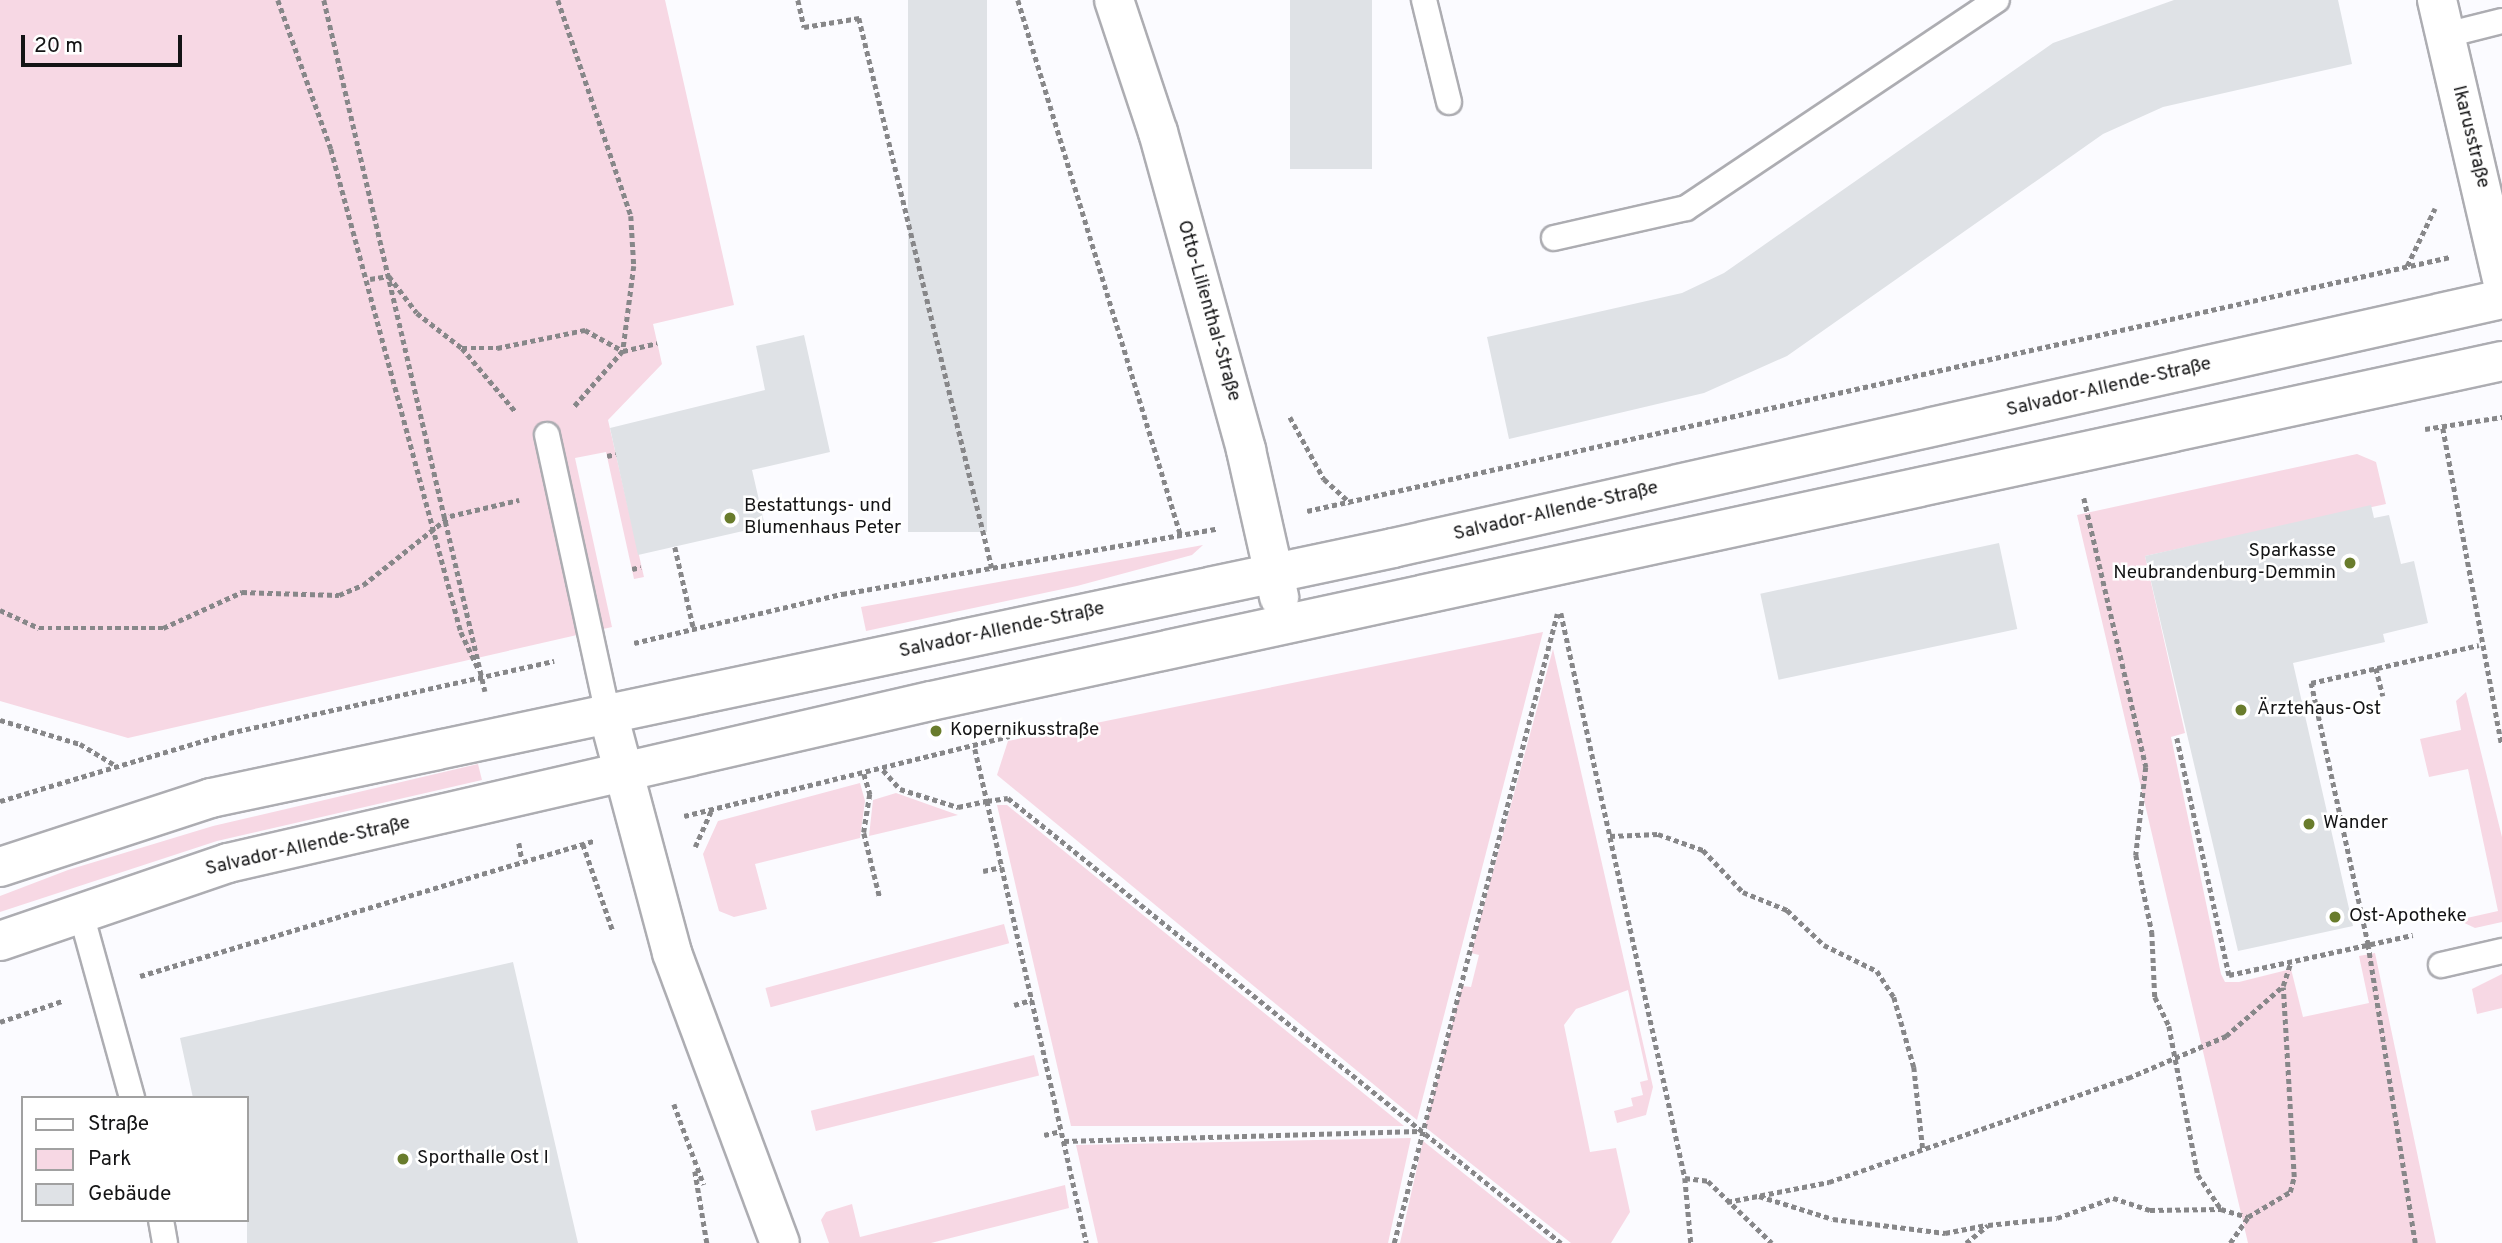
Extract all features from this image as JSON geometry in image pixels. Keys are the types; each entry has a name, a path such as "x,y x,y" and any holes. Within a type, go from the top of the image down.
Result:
{"street":[{"name":"Otto-Lilienthal-Straße","path":"1114,0 1195,265 1274,574 1285,627"},
{"name":"Ikarusstraße","path":"2441,17 2502,280"},
{"name":"Salvador-Allende-Straße","path":"0,867 211,798 607,710 1274,574 2502,299"},
{"name":"Salvador-Allende-Straße","path":"0,941 80,910 228,863 622,776 931,701 1285,627 2502,361"},
{"path":"607,710 635,828 672,953 780,1243"}],"lane":[{"path":"1424,0 1449,102"},
{"path":"1554,238 1686,208 1997,0"},
{"name":"Ikarusstraße","path":"2441,17 2502,21"},
{"path":"547,435 607,710"},
{"path":"80,910 105,987 132,1096"},
{"path":"2441,965 2502,951"},
{"path":"161,1222 165,1243"}],"path":[{"path":"278,0 370,279 461,632 482,677 450,516 389,276 324,0"},
{"path":"547,435 623,351 634,266 631,216 558,0"},
{"path":"798,0 804,27 859,18 992,568"},
{"path":"1018,0 1181,536"},
{"path":"2406,266 2437,206 2434,193"},
{"path":"370,279 389,276"},
{"path":"389,276 416,313 462,348 500,399"},
{"path":"462,348 497,348 585,330 623,351 657,344"},
{"path":"2412,428 2444,431 2502,417"},
{"path":"2444,431 2479,645 2502,745"},
{"path":"607,456 616,454"},
{"path":"0,610 39,628 163,628 242,592 339,595 363,585 387,560 435,531 450,516 558,491"},
{"path":"2070,499 2097,494"},
{"path":"2083,496 2146,767 2136,855 2152,932 2155,997 2169,1026 2172,1055 2198,1175 2221,1209"},
{"path":"675,547 694,630"},
{"path":"632,569 641,567"},
{"path":"1546,608 1559,605"},
{"path":"1559,605 1685,1178 1692,1243"},
{"path":"1394,1243 1420,1131 1559,605"},
{"path":"2415,1243 2368,945 2311,683 2479,645"},
{"path":"2376,668 2383,696"},
{"path":"0,720 80,744 114,764"},
{"path":"0,1022 105,987 635,828 975,749 1018,733"},
{"path":"2176,738 2229,975 2421,933"},
{"path":"975,749 1087,1243"},
{"path":"883,770 900,789 958,807 1008,797 1561,1243"},
{"path":"864,774 870,794 864,833 880,898"},
{"path":"1610,836 1658,834 1703,850 1743,892 1787,910 1824,946 1877,971 1894,997 1914,1067 1923,1150"},
{"path":"983,871 1002,866"},
{"path":"2230,1243 2248,1217 2290,1192 2294,1177 2283,986 2291,962"},
{"path":"1727,1202 1829,1182 2128,1078 2172,1055 2226,1036 2283,986"},
{"path":"1014,1004 1032,1000"},
{"path":"1044,1135 1061,1131"},
{"path":"1064,1142 1420,1131"},
{"path":"694,1163 707,1243"},
{"path":"1685,1178 1708,1181 1772,1243"},
{"path":"1758,1196 1833,1219 1945,1233 1988,1224 2057,1218 2113,1198 2150,1210 2221,1209 2248,1217"},
{"path":"1966,1243 1988,1224"}],"green space":[{"path":"0,0 665,0 734,305 653,324 662,364 608,420 644,577 634,579 606,452 575,458 612,627 128,738 0,701"},
{"path":"2357,454 2376,462 2386,504 2145,556 2185,733 2171,737 2221,974 2225,982 2239,982 2291,969 2303,1017 2369,1003 2359,956 2375,953 2436,1243 2248,1243 2077,515"},
{"path":"1203,545 1192,555 1077,586 866,631 861,607"},
{"path":"1543,632 1417,1120 997,775 1008,741"},
{"path":"1553,649 1653,1087 1646,1115 1617,1123 1614,1111 1633,1106 1631,1098 1643,1095 1640,1082 1648,1080 1628,990 1576,1009 1564,1025 1590,1152 1616,1148 1630,1212 1611,1243 1571,1243 1425,1127 1462,986 1471,987 1479,955 1471,953"},
{"path":"2466,692 2502,837 2502,922 2475,928 2458,920 2498,911 2468,769 2429,777 2420,739 2461,730 2456,701"},
{"path":"478,764 482,780 217,841 0,912 0,896 68,870 213,826"},
{"path":"860,783 865,801 860,838 755,864 767,909 734,917 719,911 703,854 718,821"},
{"path":"896,793 958,815 869,836 873,800"},
{"path":"997,805 1007,805 1404,1126 1071,1126"},
{"path":"1004,924 1009,943 771,1007 765,988"},
{"path":"2502,974 2502,1008 2477,1014 2472,989"},
{"path":"1034,1055 1039,1075 816,1131 811,1111"},
{"path":"1411,1138 1388,1243 1098,1243 1076,1145"},
{"path":"1423,1141 1551,1243 1400,1243"},
{"path":"1065,1185 1069,1208 931,1243 829,1243 821,1220 826,1212 852,1204 860,1237"}],"building":[{"path":"908,0 987,0 987,532 908,532"},
{"path":"1290,0 1372,0 1372,169 1290,169"},
{"path":"2174,0 2338,0 2352,64 2163,107 2103,134 1787,356 1704,393 1509,439 1487,337 1682,293 1724,273 2053,43"},
{"path":"804,335 830,452 752,470 765,526 638,555 610,428 765,390 756,346"},
{"name":"Ärztehaus-Ost","path":"2371,505 2374,518 2389,515 2401,564 2414,561 2428,623 2383,634 2385,642 2293,663 2353,926 2238,951 2145,556"},
{"path":"1999,543 2017,629 1779,680 1760,594"},
{"name":"Sporthalle Ost I","path":"513,962 578,1243 247,1243 248,1096 193,1096 180,1038"}],"place":[{"name":"Bestattungs- und Blumenhaus Peter","path":"730,518"},
{"name":"Sparkasse Neubrandenburg-Demmin","path":"2350,563"},
{"name":"Ärztehaus-Ost","path":"2241,710"},
{"name":"Kopernikusstraße","path":"936,731"},
{"name":"Wander","path":"2309,824"},
{"name":"Ost-Apotheke","path":"2335,917"},
{"name":"Sporthalle Ost I","path":"403,1159"}]}
